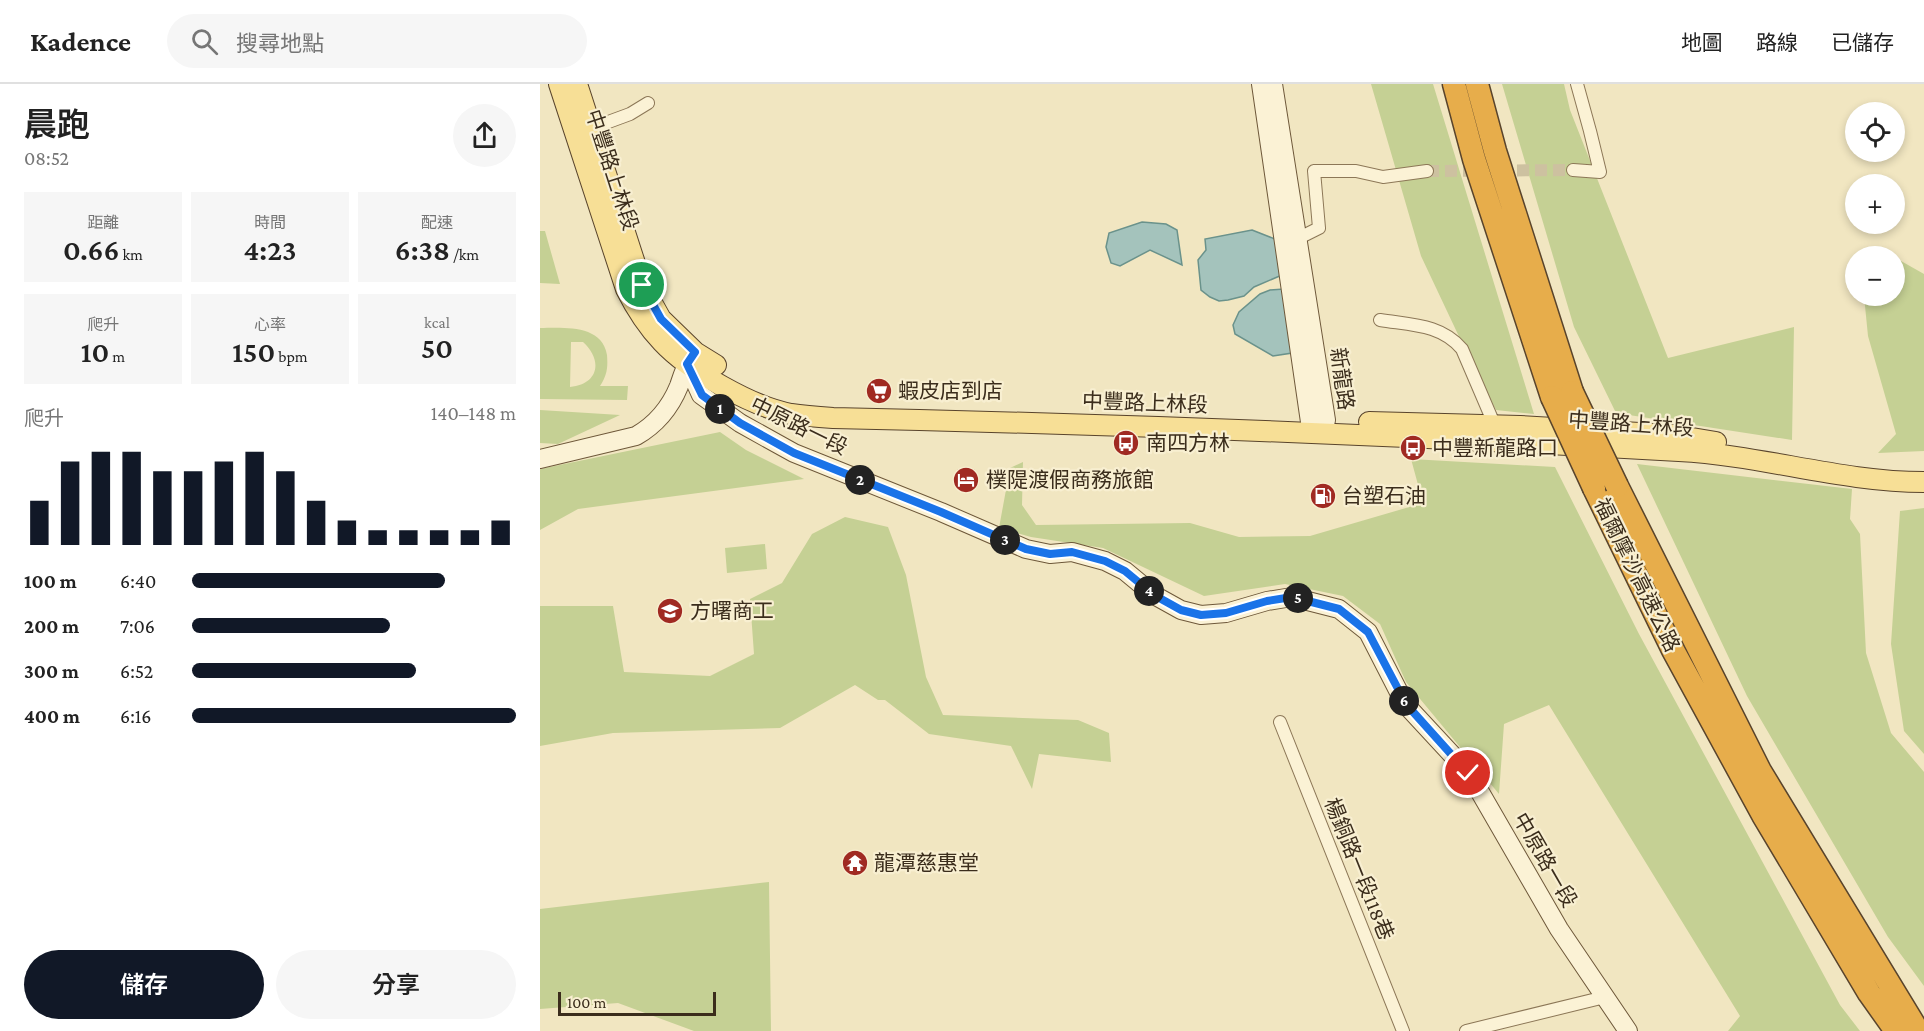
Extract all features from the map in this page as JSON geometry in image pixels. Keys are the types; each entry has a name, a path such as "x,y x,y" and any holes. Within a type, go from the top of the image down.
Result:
{"highway":[{"name":"福爾摩沙高速公路","path":"1454,84 1474,159 1562,394 1594,488 1673,650 1763,815 1869,993 1896,1031"},
{"name":"福爾摩沙高速公路","path":"1477,84 1562,394 1617,486 1760,771 1918,1031"}],"main road":[{"name":"中豐路上林段","path":"559,84 626,289 640,316 663,344 691,358"},
{"name":"中豐路上林段","path":"577,84 642,285 661,319 691,358 724,387 762,405 790,413 822,417 1495,426 1674,435 1828,462 1899,470 1924,470"},
{"name":"中豐路上林段","path":"1320,425 1695,452 1835,475 1894,482 1924,482"}],"street":[{"name":"新龍路","path":"1261,84 1320,425"},
{"name":"新龍路","path":"1273,84 1298,239 1320,425"},
{"path":"1573,170 1600,172 1576,84"},
{"path":"592,128 630,114 648,104"},
{"path":"1298,239 1319,228 1314,171 1356,171 1383,177 1427,171"},
{"path":"1380,320 1437,330 1454,339 1462,349 1495,426"},
{"path":"546,454 636,436 650,428 664,414 674,398 691,358"},
{"name":"中原路一段","path":"691,358 702,395 740,423 794,453 1026,549 1050,554 1072,552 1105,561 1125,571 1154,595 1181,610 1201,615 1226,613 1267,601 1292,597 1339,609 1368,632 1406,704 1468,773 1559,930 1628,1031"},
{"name":"楊銅路一段118巷","path":"1280,722 1403,1031"},
{"path":"1466,1031 1605,997"}],"green space":[{"path":"1371,84 1433,84 1534,414 1496,410 1471,362 1421,256"},
{"path":"1502,84 1564,84 1570,110 1668,358 1794,327 1792,440 1616,413 1574,327"},
{"path":"540,231 545,231 560,284 540,283"},
{"path":"1905,263 1924,274 1924,451 1878,453 1896,434 1868,336 1865,306 1905,306"},
{"path":"540,328 570,328 590,333 598,338 604,345 607,355 606,375 600,386 628,386 627,400 540,399","holes":["571,342 583,342 593,356 595,370 587,381 570,387"]},
{"path":"540,410 620,415 558,444 540,443"},
{"path":"720,432 746,450 804,479 578,509 540,530 540,469"},
{"path":"1411,459 1555,467 1639,634 1840,1005 1860,1031 1728,1031 1740,1016 1549,705 1504,724 1499,794 1406,682 1380,624 1343,596 1285,584 1204,596 1103,548 1031,537 999,528 1010,468 1023,462 1022,505 1036,525 1190,523 1239,537 1310,536 1423,503"},
{"path":"1637,464 1852,489 1850,519 1860,534 1866,653 1891,733 1924,772 1924,986 1888,937 1747,696"},
{"path":"1924,508 1924,754 1904,731 1891,644 1900,511"},
{"path":"845,517 888,527 906,575 926,677 943,715 1078,720 1109,733 1111,762 1039,754 1032,789 1011,746 929,734 885,700 878,700 855,685 780,728 613,733 540,746 540,606 613,606 624,672 710,676 754,654 750,599 782,583 812,534"},
{"path":"765,544 767,569 727,573 725,548"},
{"path":"769,882 771,1031 694,1031 618,1003 540,1009 540,909"}],"water":[{"path":"1142,222 1166,224 1177,230 1182,265 1150,250 1120,266 1111,263 1106,247 1109,233"},
{"path":"1252,230 1275,239 1282,275 1254,287 1244,296 1219,301 1210,297 1201,290 1198,260 1206,250 1205,239"},
{"path":"1284,289 1292,353 1273,356 1235,334 1233,325 1239,312 1260,294 1270,290"}],"tunnel":[{"path":"1427,171 1573,170"}],"place":[{"name":"蝦皮店到店","path":"879,391"},
{"name":"南四方林","path":"1126,443"},
{"name":"中豐新龍路口","path":"1413,448"},
{"name":"樸隄渡假商務旅館","path":"966,480"},
{"name":"台塑石油","path":"1323,496"},
{"name":"方曙商工","path":"670,611"},
{"name":"龍潭慈惠堂","path":"855,863"}],"route":[{"path":"642,285 661,319 695,352 687,364 702,395 740,423 794,453 1026,549 1050,554 1072,552 1105,561 1125,571 1154,595 1181,610 1201,615 1226,613 1267,601 1292,597 1339,609 1368,632 1406,704 1468,773"}]}
